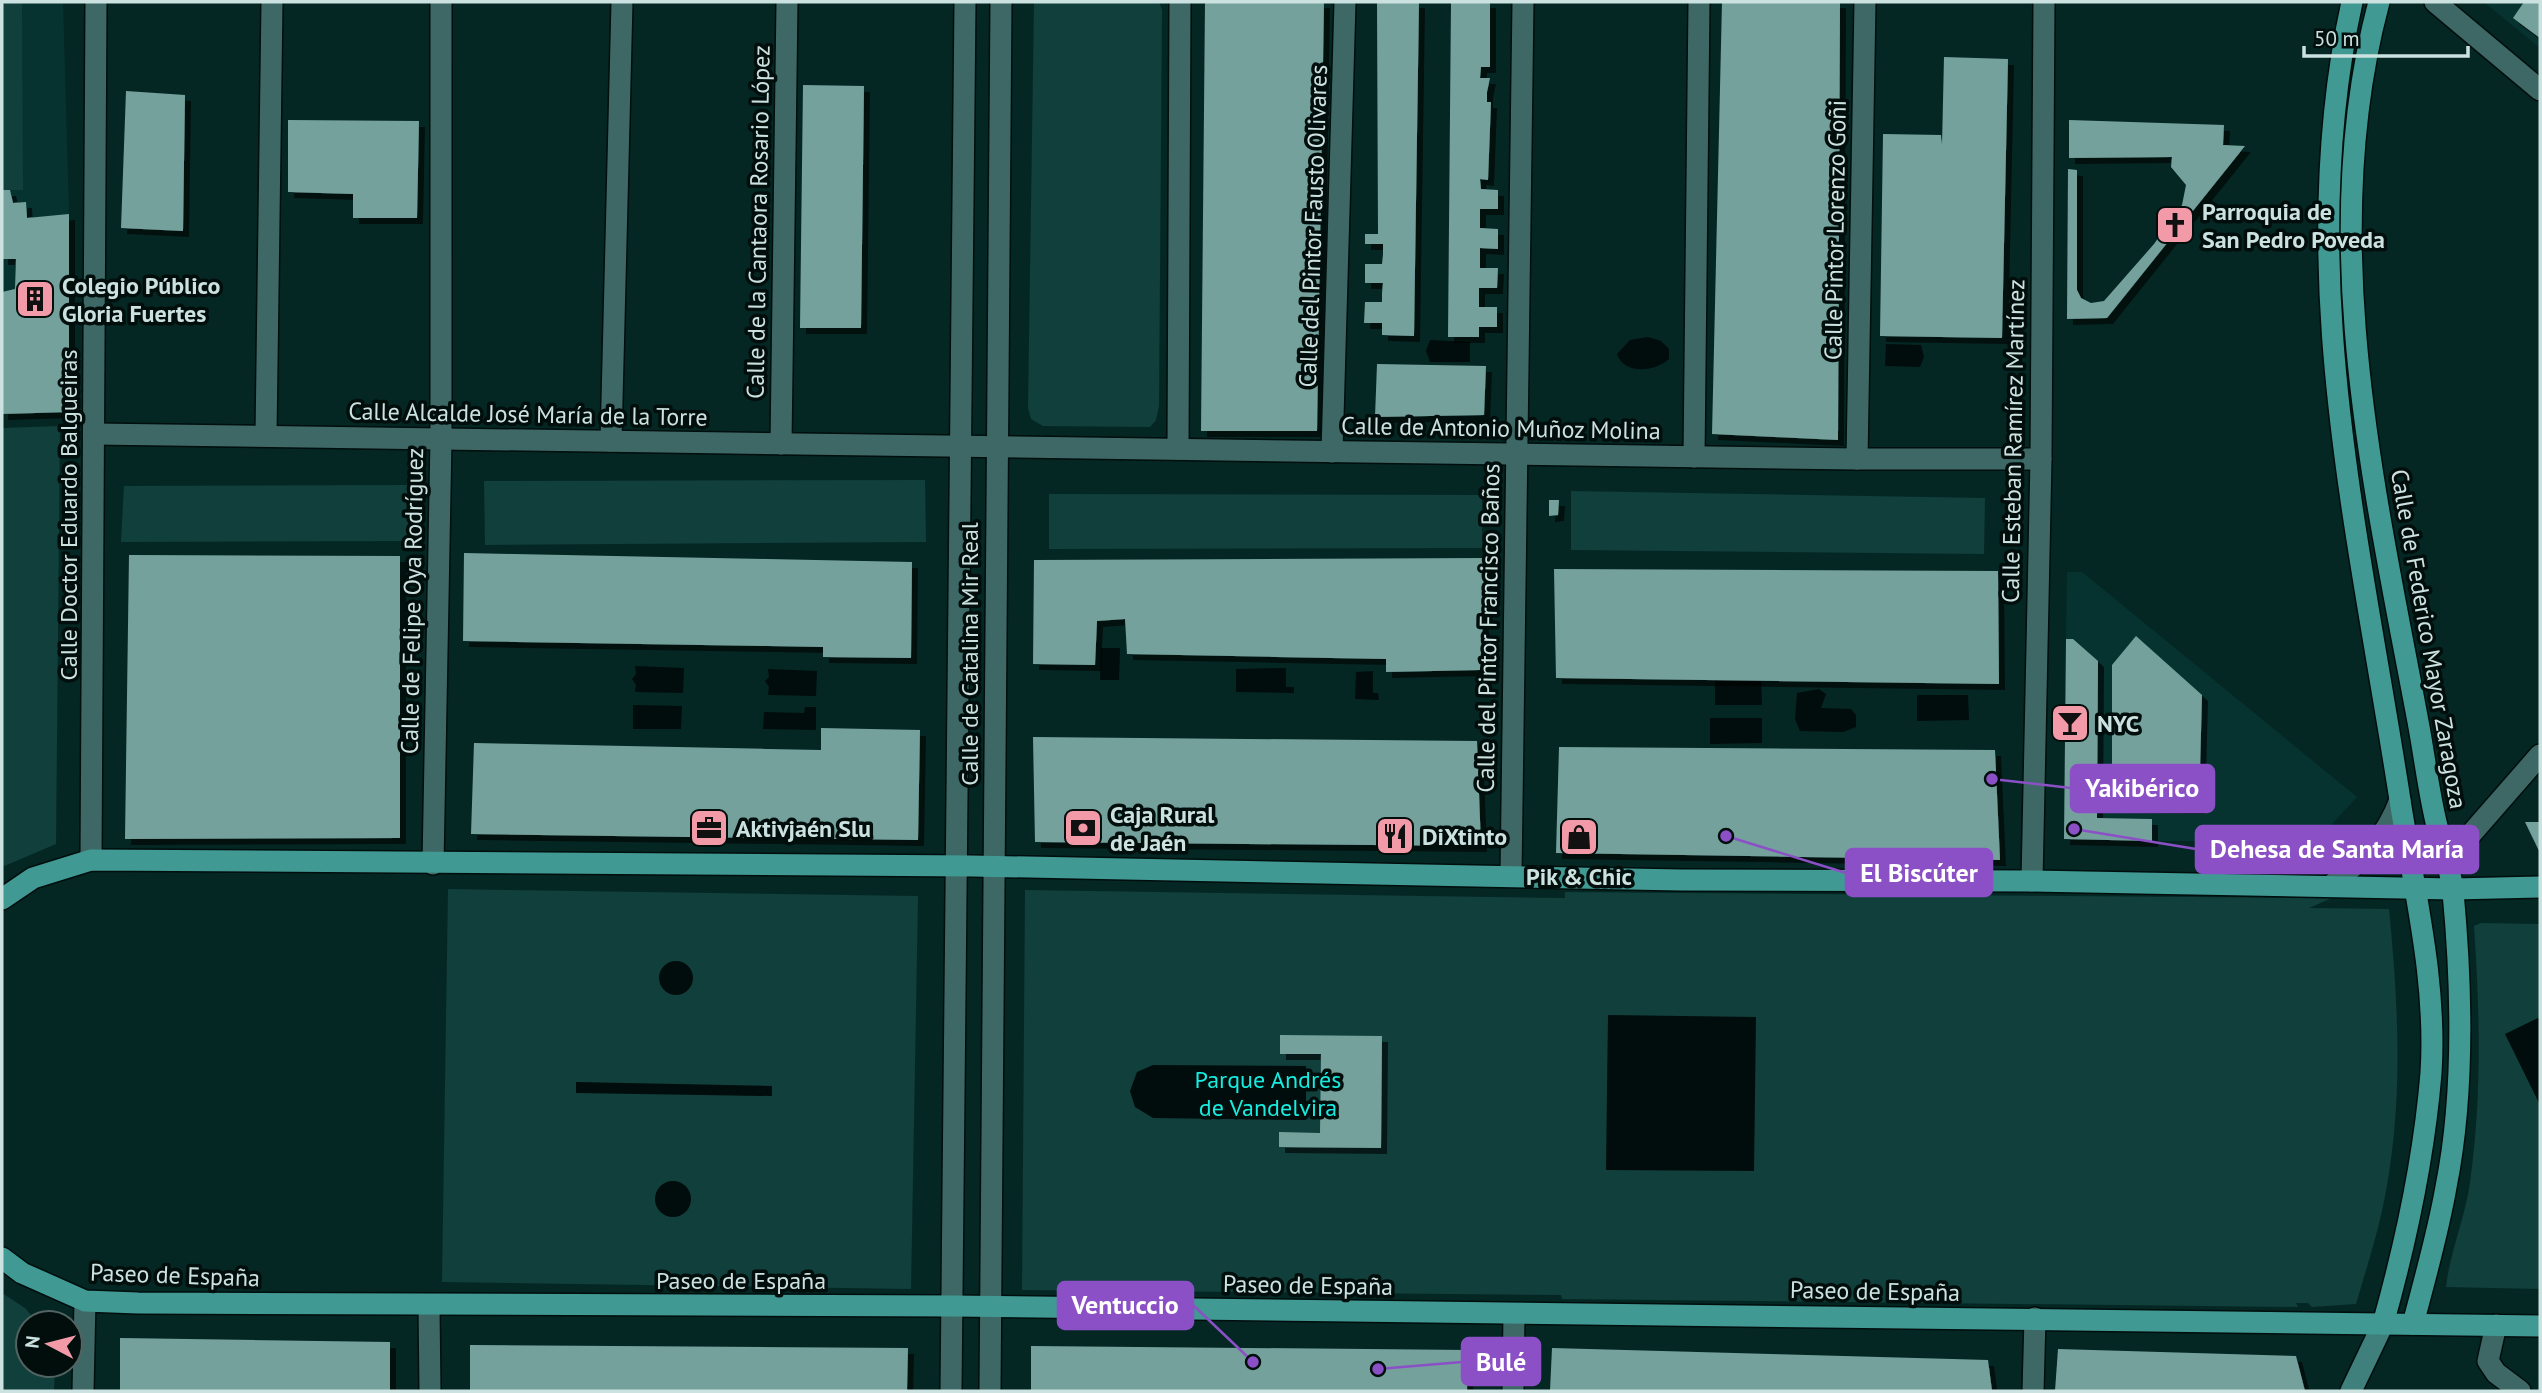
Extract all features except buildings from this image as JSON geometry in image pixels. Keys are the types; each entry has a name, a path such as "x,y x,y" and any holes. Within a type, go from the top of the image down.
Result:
{"main road":[{"path":"2352,2 2340,55 2327,170 2329,313 2342,441 2428,971 2431,1072 2416,1186 2383,1324"},
{"name":"Calle de Federico Mayor Zaragoza","path":"2379,2 2371,33 2352,171 2354,313 2367,438 2437,825 2453,889 2459,1073 2447,1184 2413,1324"},
{"path":"2,899 33,878 91,860 994,866 2453,889 2540,887"},
{"name":"Paseo de España","path":"2,1258 22,1272 85,1301 429,1306 953,1306 2540,1326"}],"street":[{"name":"Calle Doctor Eduardo Balgueiras","path":"91,860 96,2"},
{"path":"266,436 272,2"},
{"name":"Calle de Felipe Oya Rodríguez","path":"433,864 441,439 441,2"},
{"path":"611,441 622,2"},
{"name":"Calle de la Cantaora Rosario López","path":"780,444 787,2"},
{"name":"Calle de Catalina Mir Real","path":"951,1391 965,2"},
{"name":"Calle de Catalina Mir Real","path":"990,1391 1001,2"},
{"path":"1178,449 1180,2"},
{"name":"Calle del Pintor Fausto Olivares","path":"1332,452 1345,2"},
{"name":"Calle del Pintor Francisco Baños","path":"1511,876 1523,2"},
{"path":"1694,457 1699,2"},
{"name":"Calle Pintor Lorenzo Goñi","path":"1857,459 1865,2"},
{"name":"Calle Esteban Ramírez Martínez","path":"2032,881 2041,459 2044,2"},
{"path":"2435,2 2540,90"},
{"name":"Calle Alcalde José María de la Torre","path":"95,434 960,446"},
{"name":"Calle de Antonio Muñoz Molina","path":"960,446 1857,459 2041,459"},
{"path":"2445,854 2465,841 2540,755"},
{"path":"2331,886 2374,849 2390,826 2400,800"},
{"path":"83,1391 85,1301"},
{"path":"429,1306 430,1391"},
{"path":"1513,1391 1514,1314"},
{"path":"2033,1391 2035,1318"},
{"path":"2351,1391 2383,1324"},
{"path":"2496,1325 2488,1360 2496,1373 2520,1391"}],"shaded area":[{"path":"2,2 63,2 69,214 69,412 2,414"},
{"path":"2484,2 2540,2 2540,48"},
{"path":"1648,337 1661,341 1669,349 1669,359 1648,369 1633,368 1621,361 1617,354 1630,340"},
{"path":"1430,340 1470,342 1470,362 1430,362 1426,351"},
{"path":"1886,344 1921,345 1924,357 1920,367 1885,366"},
{"path":"2067,572 2082,572 2357,797 2316,841 2152,841 2151,819 2097,818 2098,662 2073,640 2066,639"},
{"path":"1101,648 1120,648 1119,680 1100,680"},
{"path":"635,666 684,668 683,693 635,692 636,685 632,679 636,674"},
{"path":"1286,668 1286,687 1294,687 1294,693 1236,692 1236,669"},
{"path":"768,669 817,671 816,696 768,695 769,687 765,681 769,677"},
{"path":"1373,671 1373,693 1378,693 1379,700 1355,699 1356,672"},
{"path":"1715,679 1761,679 1762,705 1715,705"},
{"path":"1819,689 1826,694 1821,708 1851,709 1856,715 1856,727 1843,732 1800,731 1795,719 1797,693"},
{"path":"1917,695 1968,695 1969,720 1917,721"},
{"path":"633,705 682,706 681,729 633,729"},
{"path":"805,707 816,707 816,730 763,729 764,712 804,713"},
{"path":"1710,718 1762,718 1762,743 1710,744"},
{"path":"676,961 688,966 693,978 688,990 676,995 664,990 659,978 664,966"},
{"path":"1608,1015 1756,1017 1754,1171 1606,1170"},
{"path":"2540,1017 2540,1105 2505,1034"},
{"path":"1153,1065 1306,1066 1306,1120 1153,1118 1135,1107 1130,1091 1137,1072"},
{"path":"576,1082 772,1086 772,1096 576,1093"},
{"path":"673,1181 685,1187 691,1199 685,1211 673,1217 661,1211 655,1199 661,1187"}],"green space":[{"path":"2,2 22,2 23,190 2,190"},
{"path":"1159,2 1162,10 1159,406 1156,420 1150,427 1043,426 1031,419 1028,408 1034,3"},
{"path":"60,426 56,844 2,867 2,428"},
{"path":"925,480 926,542 485,545 484,481"},
{"path":"408,485 409,541 121,542 124,486"},
{"path":"1571,491 1985,498 1984,554 1571,550"},
{"path":"1049,494 1482,495 1482,548 1049,549"},
{"path":"448,889 918,896 911,1289 442,1282"},
{"name":"Parque Andrés de Vandelvira","path":"1025,890 1565,898 1565,892 2332,898 2309,908 2389,909 2397,1023 2397,1098 2389,1173 2379,1223 2356,1304 2312,1307 2308,1303 2296,1303 2298,1307 1562,1299 1561,1295 1022,1290"},
{"path":"2481,923 2540,924 2540,1289 2446,1287 2468,1196 2474,1150 2479,1054 2474,926"},
{"path":"2,1293 26,1309 14,1309 14,1379 54,1379 54,1391 2,1391"}],"place":[{"name":"Parroquia de San Pedro Poveda","path":"2175,225"},
{"name":"Colegio Público Gloria Fuertes","path":"35,299"},
{"name":"NYC","path":"2070,723"},
{"name":"Yakibérico","path":"1992,779"},
{"name":"Aktivjaén Slu","path":"709,828"},
{"name":"Caja Rural de Jaén","path":"1083,828"},
{"name":"Dehesa de Santa María","path":"2074,829"},
{"name":"DiXtinto","path":"1395,836"},
{"name":"El Biscúter","path":"1726,836"},
{"name":"Pik & Chic","path":"1579,837"},
{"name":"Ventuccio","path":"1253,1362"},
{"name":"Bulé","path":"1378,1369"}]}
